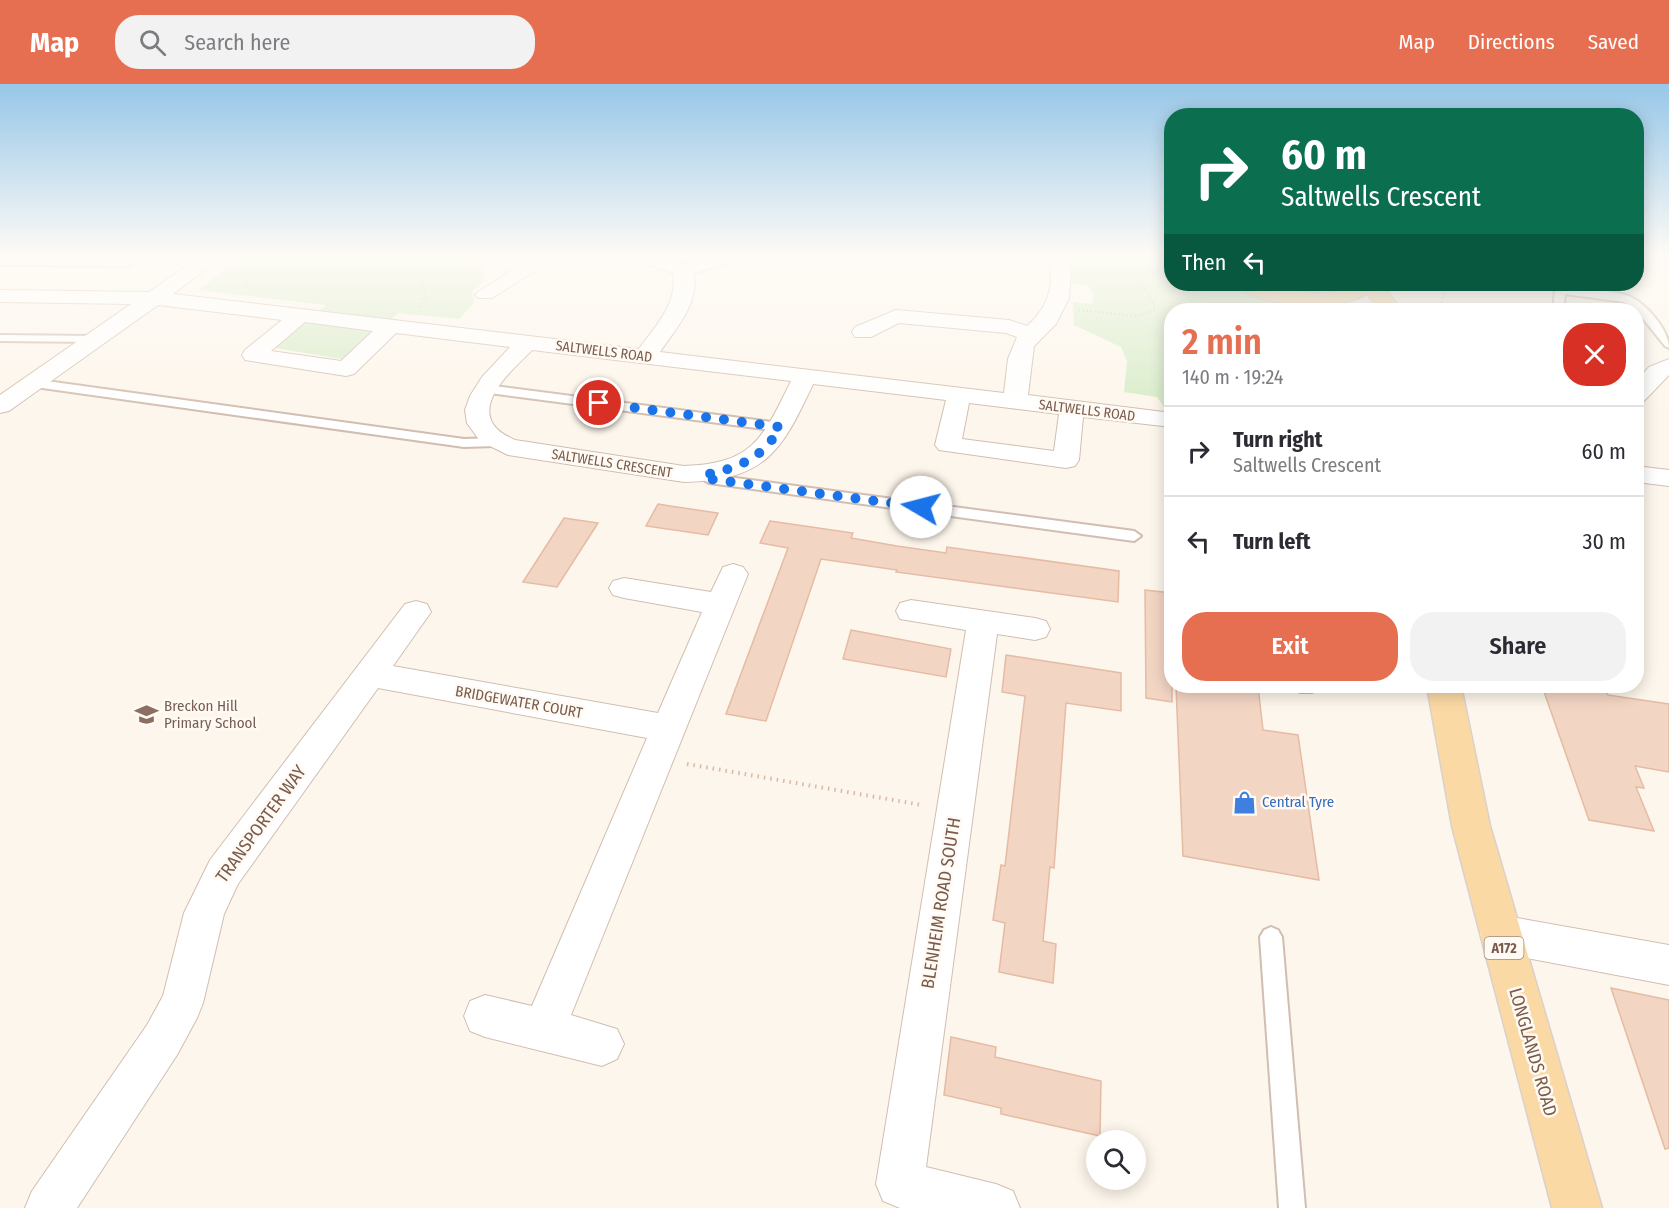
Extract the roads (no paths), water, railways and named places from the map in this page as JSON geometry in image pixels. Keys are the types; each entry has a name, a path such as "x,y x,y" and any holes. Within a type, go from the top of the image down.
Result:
{"main road":[{"name":"LONGLANDS ROAD","path":"1445,693 1471,826 1577,1208"}],"street":[{"path":"0,406 138,309"},
{"name":"SALTWELLS ROAD","path":"253,309 1164,419"},
{"path":"646,356 677,309"},
{"path":"1015,401 1022,347 1030,334 1054,309"},
{"path":"863,332 887,311 1009,327 1030,334"},
{"path":"301,315 253,355 346,369 401,327"},
{"path":"496,442 483,431 477,421 475,408 486,389 527,342"},
{"path":"1644,386 1657,372 1669,366"},
{"name":"SALTWELLS CRESCENT","path":"496,442 508,447 703,475 742,465 761,453 780,427 805,376"},
{"path":"959,394 948,445 1066,460 1072,408"},
{"path":"543,1030 667,728 727,589 624,588"},
{"path":"911,611 1035,629"},
{"name":"TRANSPORTER WAY","path":"49,1208 162,1040 182,1003 204,913 224,872 372,675 416,612"},
{"name":"BLENHEIM ROAD SOUTH","path":"983,621 898,1196 996,1208"},
{"name":"BRIDGEWATER COURT","path":"372,675 667,728"},
{"path":"1500,934 1669,965"},
{"path":"485,1016 602,1044"}],"lane":[{"path":"1644,314 1669,344"},
{"path":"0,338 95,339"},
{"path":"32,383 464,443 496,442"},
{"path":"486,389 780,427"},
{"path":"703,475 709,479 1134,536"},
{"path":"1271,937 1292,1208"}],"place":[{"name":"Breckon Hill Primary School","path":"146,715"},
{"name":"Central Tyre","path":"1244,802"}]}
